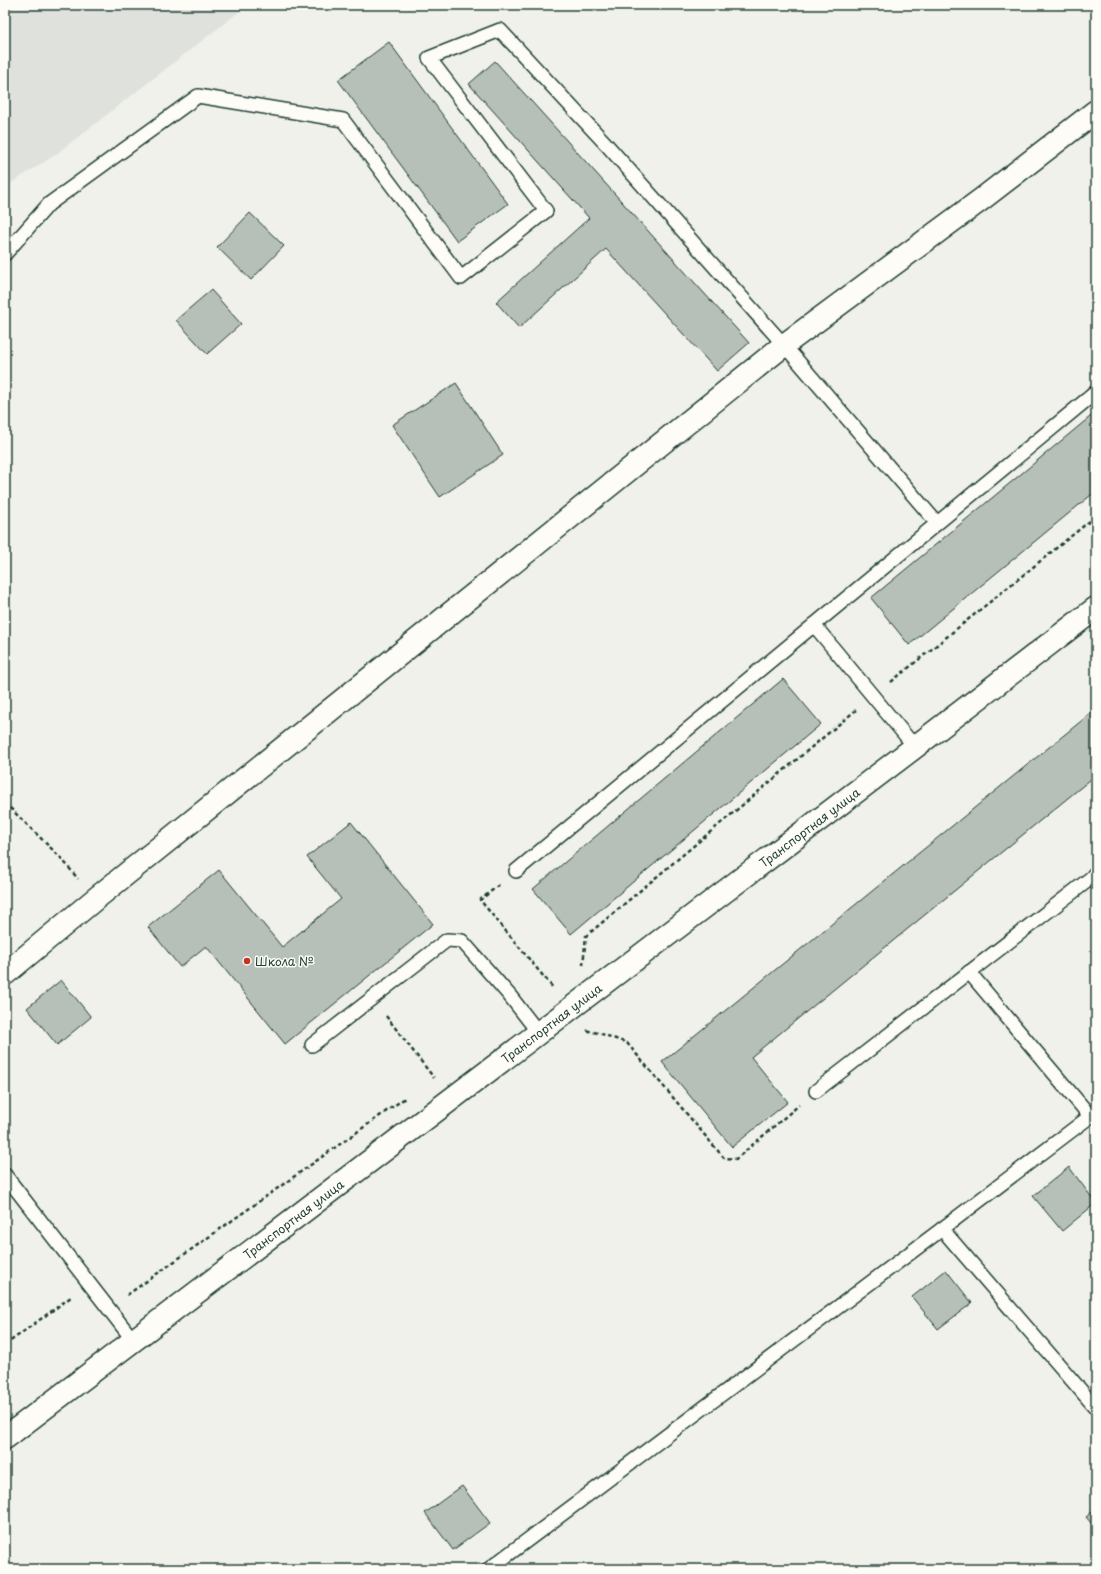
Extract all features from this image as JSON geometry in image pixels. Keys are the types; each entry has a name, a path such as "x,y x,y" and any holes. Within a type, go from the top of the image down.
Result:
{"street":[{"path":"5,974 94,900 784,345 982,199 1096,111"},
{"name":"Транспортная улица","path":"5,1438 1096,608"}],"lane":[{"path":"5,254 49,204 198,96 343,120 461,278 546,211 429,58 500,30 606,144 784,345 937,523"},
{"path":"516,871 1096,392"},
{"path":"814,625 915,747"},
{"path":"816,1091 1091,878 1096,872"},
{"path":"312,1045 447,940 462,941 510,996 538,1032"},
{"path":"489,1569 1093,1114 969,972"},
{"path":"5,1175 133,1340"},
{"path":"942,1229 1096,1408"}],"path":[{"path":"583,967 586,936 873,696 1096,516"},
{"path":"5,803 62,859 94,900"},
{"path":"516,871 480,900 589,1032 602,1034 627,1043 724,1158 736,1159 816,1091"},
{"path":"372,998 434,1078 428,1082"},
{"path":"108,1308 411,1094"},
{"path":"5,1345 89,1284"}],"shaded area":[{"path":"5,5 248,5 55,155 5,187"}],"building":[{"path":"389,42 508,204 457,241 338,80"},
{"path":"495,61 749,343 717,371 606,249 519,328 496,302 589,218 469,84"},
{"path":"250,213 284,246 251,280 217,247"},
{"path":"211,290 241,324 207,354 176,320"},
{"path":"456,383 503,455 440,497 392,425"},
{"path":"1096,412 1096,491 909,645 871,598"},
{"path":"783,679 821,724 571,934 533,889"},
{"path":"1096,709 1096,775 751,1057 788,1102 732,1147 662,1062"},
{"path":"351,822 433,924 285,1044 206,946 180,967 148,927 219,870 282,947 341,899 307,857"},
{"path":"61,980 91,1017 57,1045 27,1008"},
{"path":"1069,1167 1096,1203 1062,1231 1033,1196"},
{"path":"946,1270 972,1303 938,1329 912,1297"},
{"path":"462,1486 490,1523 453,1550 425,1513"},
{"path":"1096,1509 1096,1529 1086,1517"}],"place":[{"name":"Школа №","path":"247,961"}]}
